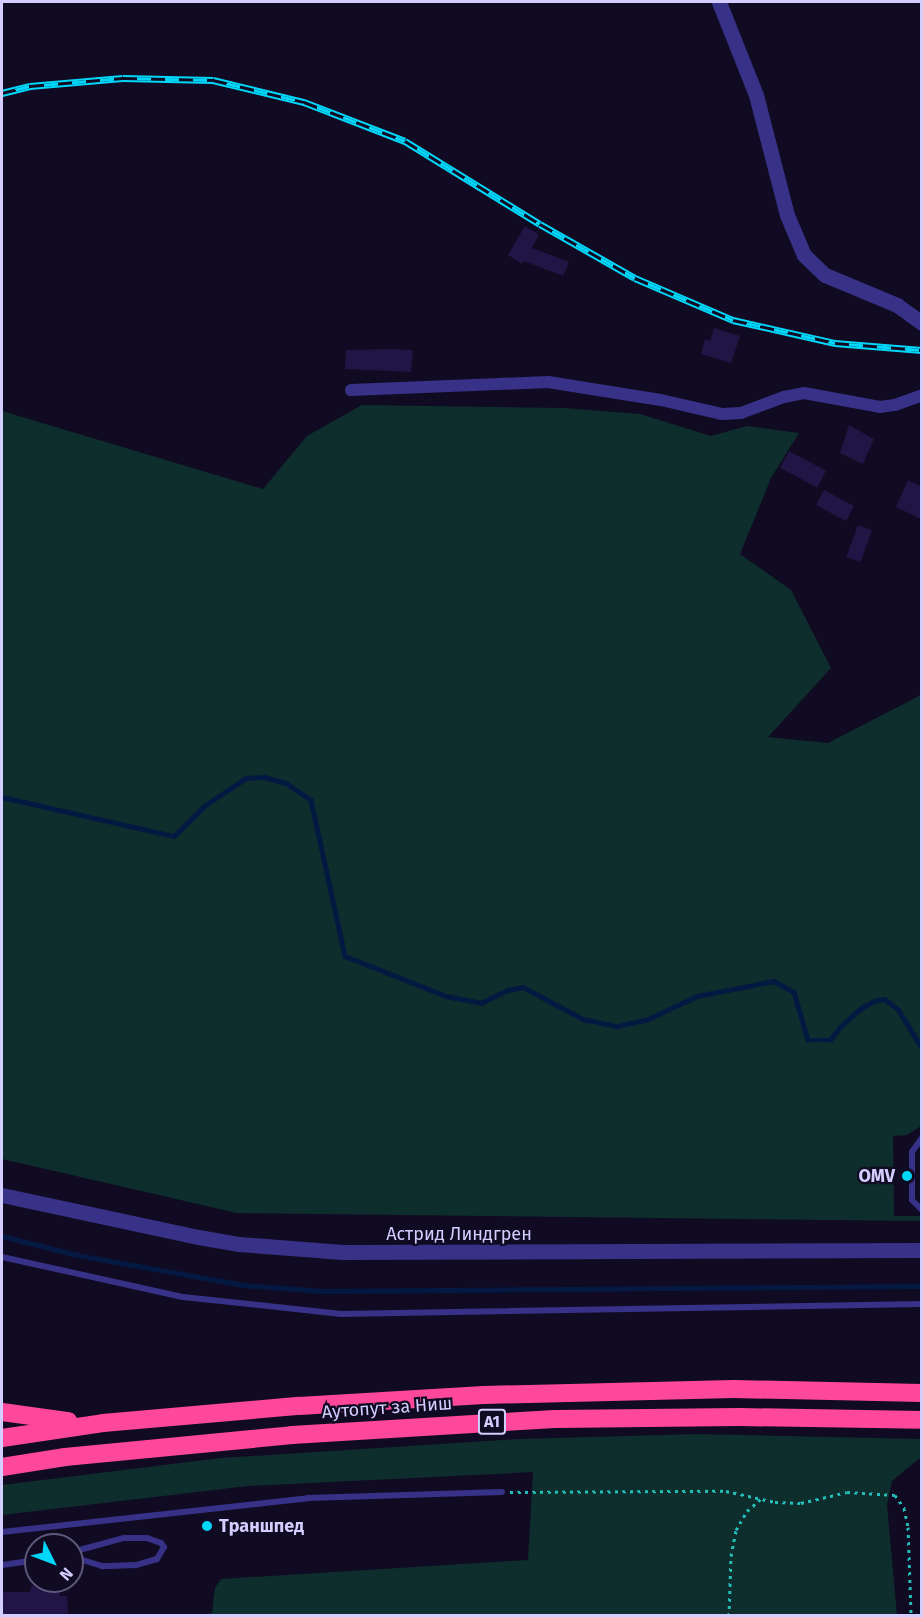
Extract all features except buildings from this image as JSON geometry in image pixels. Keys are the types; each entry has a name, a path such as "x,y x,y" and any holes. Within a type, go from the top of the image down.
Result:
{"highway":[{"name":"Аутопут за Ниш","path":"2,1438 103,1423 299,1406 483,1395 734,1389 921,1393"},
{"path":"2,1412 47,1419 103,1423"},
{"name":"Аутопут за Ниш","path":"2,1467 65,1457 292,1435 555,1419 739,1417 921,1420"}],"street":[{"path":"719,2 756,95 787,215 804,255 825,275 897,305 921,323"},
{"path":"351,390 548,382 661,400 722,414 741,413 784,397 804,393 880,407 895,405 921,395"},
{"name":"Астрид Линдгрен","path":"2,1195 239,1244 343,1252 921,1250"}],"lane":[{"path":"921,1138 912,1152 912,1200 921,1210"},
{"path":"2,1257 183,1297 341,1314 921,1304"},
{"path":"2,1532 308,1498 502,1492"},
{"path":"84,1549 124,1539 147,1538 161,1543 164,1547 157,1559 136,1565 102,1566 84,1561"},
{"path":"2,1565 24,1562"}],"path":[{"path":"502,1492 726,1491 761,1499 801,1503 848,1492 896,1495 904,1508 908,1527 911,1615"},
{"path":"729,1616 731,1556 736,1530 747,1511 761,1499"}],"green space":[{"path":"362,405 565,408 640,414 711,436 747,426 799,433 771,478 740,554 791,590 831,668 768,737 828,743 921,695 921,1126 907,1135 893,1136 894,1216 921,1216 921,1221 237,1213 2,1159 2,411 263,489 307,436"},
{"path":"697,1434 921,1439 921,1457 892,1481 887,1505 897,1615 198,1615 212,1613 215,1588 221,1579 528,1560 533,1472 248,1486 2,1515 2,1485 221,1458 518,1439"}],"waterway":[{"path":"2,797 174,836 204,806 246,778 264,777 286,783 311,800 345,956 446,996 481,1003 508,990 523,987 583,1019 617,1026 646,1020 697,996 774,981 794,992 808,1040 830,1040 841,1026 861,1008 874,1001 885,999 898,1009 922,1048"},
{"path":"2,1236 77,1255 243,1285 322,1291 922,1286"}],"railway":[{"path":"2,93 30,86 123,78 213,80 304,102 405,141 540,224 635,278 733,320 835,343 922,350"}],"place":[{"name":"OMV","path":"907,1176"},
{"name":"Траншпед","path":"207,1526"}]}
